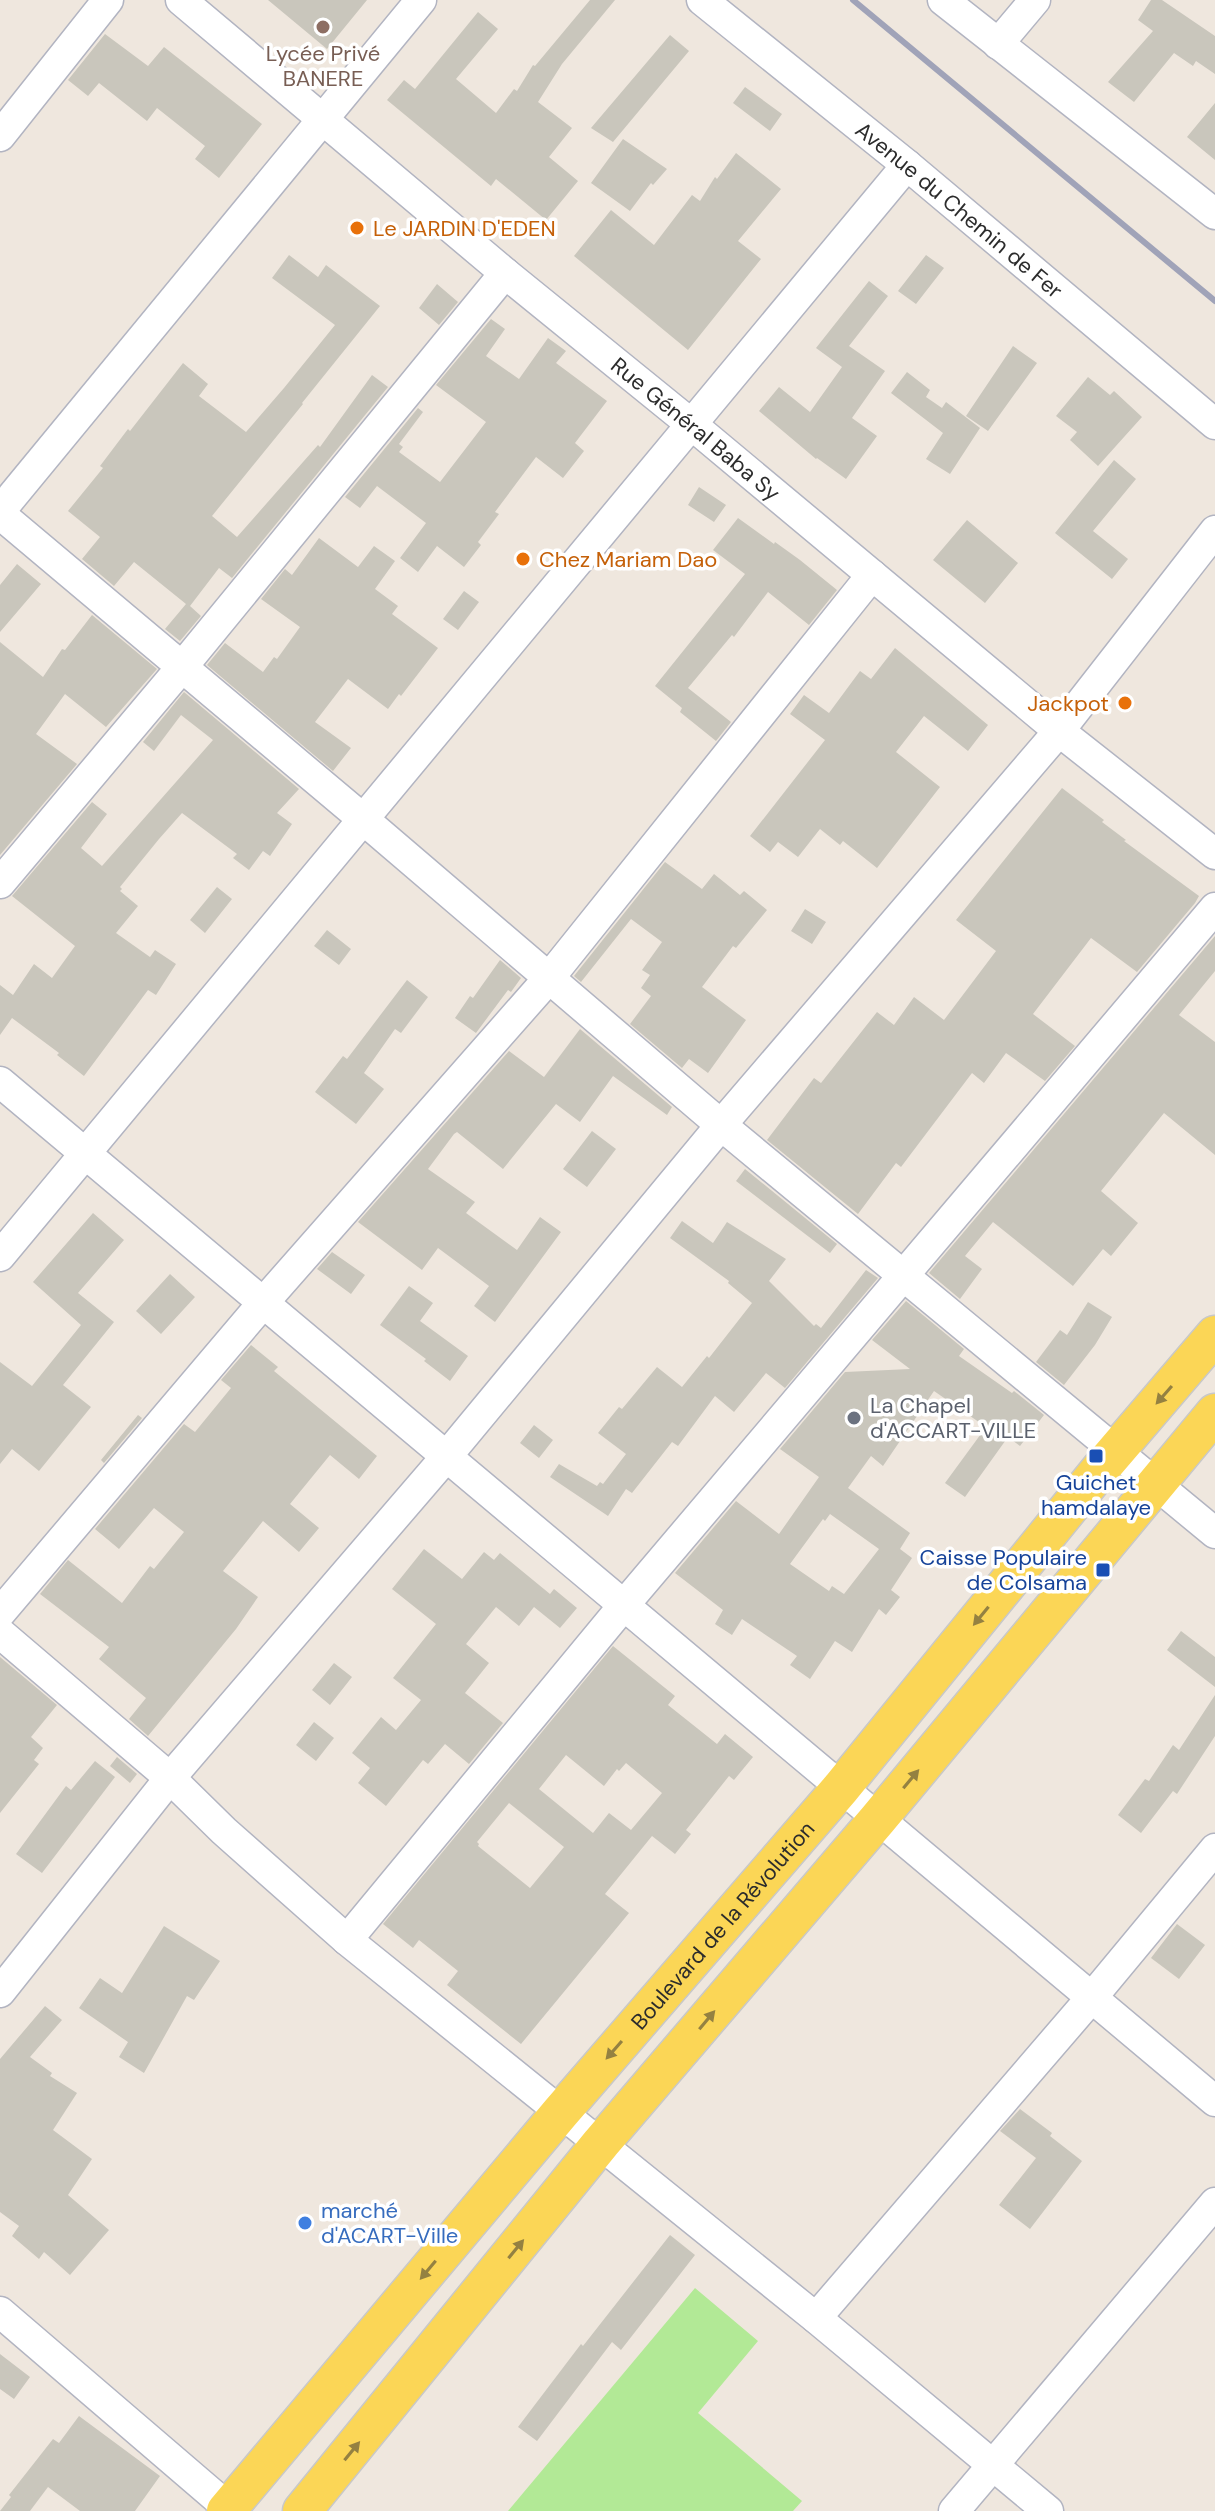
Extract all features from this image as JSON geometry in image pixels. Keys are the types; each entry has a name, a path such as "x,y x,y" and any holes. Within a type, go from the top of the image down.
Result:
{"main road":[{"name":"Boulevard de la Révolution","path":"229,2510 560,2113 841,1788 1116,1451 1215,1335"},
{"path":"302,2511 601,2143 878,1819 1215,1413"}],"street":[{"path":"0,136 108,0"},
{"name":"Rue Général Baba Sy","path":"181,0 505,273 1059,731 1215,854"},
{"path":"421,0 0,513 721,1125 1215,1533"},
{"name":"Avenue du Chemin de Fer","path":"702,0 907,165 1215,424"},
{"path":"943,0 1215,214"},
{"path":"998,44 1035,0"},
{"path":"0,1256 907,165"},
{"path":"0,883 182,667 505,273"},
{"path":"0,1992 170,1778 446,1457 721,1125 1059,731 1215,531"},
{"path":"0,1613 263,1303 549,978 872,575"},
{"path":"347,1940 624,1605 1215,908"},
{"path":"0,1082 1215,2101"},
{"path":"0,1633 170,1778 224,1831 347,1940 816,2318 1048,2511"},
{"path":"816,2318 1215,1849"},
{"path":"954,2511 1215,2203"},
{"path":"0,2312 229,2510"}],"green space":[{"path":"695,2288 758,2341 698,2413 802,2501 793,2511 508,2511"}],"building":[{"path":"268,0 367,0 327,49"},
{"path":"590,0 615,0 562,64 538,102 572,128 549,157 578,181 546,220 496,179 491,186 387,100 404,80 415,89 478,12 498,29 456,79 496,113"},
{"path":"1151,0 1162,0 1215,36 1215,74 1196,61 1193,66 1174,53 1134,102 1108,82 1153,31 1138,20"},
{"path":"105,34 148,66 164,47 262,124 219,178 195,159 205,146 157,108 147,121 99,83 88,96 68,80"},
{"path":"670,35 689,51 613,142 591,128"},
{"path":"745,87 782,114 770,131 733,103"},
{"path":"1215,103 1215,160 1187,137"},
{"path":"623,139 667,169 653,185 651,183 630,211 591,183"},
{"path":"736,153 781,189 738,241 761,259 688,350 574,256 611,210 654,245 692,195 700,201"},
{"path":"289,255 318,277 326,265 380,306 212,516 237,537 318,445 320,447 372,375 388,387 232,578 219,568 190,606 201,616 180,641 165,629 186,604 134,562 114,586 82,559 100,537 68,511 103,468 100,466 128,429 130,431 183,363 208,384 199,396 246,432 284,388 335,325 272,278"},
{"path":"926,255 944,268 916,304 898,291"},
{"path":"869,281 888,296 849,346 885,371 852,418 877,436 846,479 816,459 759,411 779,387 810,412 842,367 816,348"},
{"path":"437,284 458,302 439,325 419,308"},
{"path":"491,319 505,329 486,356 519,379 548,338 566,351 556,363 607,401 575,443 584,451 563,478 536,457 495,512 499,514 464,567 437,546 418,572 400,558 426,523 377,486 360,508 345,497 418,408 423,412 399,444 403,447 399,452 440,482 486,422 436,385"},
{"path":"1013,346 1037,363 988,431 966,416"},
{"path":"907,372 930,390 926,397 942,408 946,402 980,428 950,474 926,459 943,433 891,393"},
{"path":"1088,377 1110,395 1114,391 1142,417 1098,466 1070,440 1077,432 1056,416"},
{"path":"1114,460 1136,479 1093,531 1128,559 1112,579 1055,533"},
{"path":"699,487 726,505 714,522 688,505"},
{"path":"738,518 800,560 837,590 809,625 768,592 734,637 732,635 688,688 731,722 716,741 680,712 682,708 655,686 745,574 713,550"},
{"path":"967,520 1018,563 985,603 933,560"},
{"path":"319,538 358,567 374,546 395,561 375,589 398,606 392,614 438,648 388,709 348,679 315,722 351,748 333,771 207,665 225,643 263,672 274,657 277,659 300,627 261,599 285,569 292,575"},
{"path":"17,564 41,584 0,632 0,585"},
{"path":"464,591 479,602 458,630 443,619"},
{"path":"92,615 157,669 106,727 65,694 36,734 77,764 0,855 0,642 43,677 62,649 65,650"},
{"path":"895,648 988,725 968,751 924,716 896,752 940,787 877,868 843,841 840,845 820,829 798,857 778,842 770,852 750,836 825,740 790,714 804,695 829,713 860,671 871,679"},
{"path":"184,692 299,789 277,813 292,824 270,856 263,851 249,870 233,858 237,854 182,813 159,839 120,887 120,891 138,906 116,933 150,957 155,950 176,964 156,995 148,990 84,1076 12,1018 0,1035 0,985 13,995 34,964 52,978 75,946 12,896 92,802 107,814 81,848 102,866 213,740 181,715 154,751 143,742"},
{"path":"1062,788 1104,820 1102,822 1124,841 1199,896 1137,972 1091,938 1033,1014 1075,1046 1045,1081 1006,1053 984,1083 972,1073 901,1167 896,1163 858,1214 767,1140 814,1078 821,1083 877,1012 894,1025 914,997 944,1020 996,951 956,920"},
{"path":"665,862 702,889 714,874 740,895 744,891 767,910 736,948 733,946 702,987 746,1020 708,1073 689,1059 682,1068 630,1024 651,996 641,988 650,975 642,970 662,942 631,919 581,982 574,976"},
{"path":"217,887 232,899 205,933 190,920"},
{"path":"805,909 826,922 812,944 791,931"},
{"path":"327,930 351,949 339,965 314,946"},
{"path":"1215,936 1215,971 1179,1015 1215,1042 1215,1155 1164,1113 1101,1191 1138,1223 1111,1256 1103,1249 1073,1286 993,1222 965,1256 982,1269 960,1299 929,1273"},
{"path":"500,960 521,978 511,992 508,990 476,1033 455,1018"},
{"path":"407,980 428,997 401,1033 395,1029 364,1073 384,1089 356,1124 315,1092 343,1056 347,1059"},
{"path":"580,1029 672,1107 667,1115 613,1076 580,1122 556,1104 503,1169 457,1132 454,1134 428,1169 475,1202 466,1213 517,1250 540,1217 561,1232 495,1322 474,1306 489,1286 438,1248 422,1270 358,1222 509,1051 544,1077"},
{"path":"592,1131 616,1149 587,1187 563,1169"},
{"path":"745,1169 837,1244 830,1253 736,1181"},
{"path":"93,1213 124,1240 78,1293 114,1322 63,1385 91,1407 39,1471 12,1449 0,1464 0,1362 32,1386 81,1325 33,1282"},
{"path":"682,1221 713,1243 727,1222 786,1259 769,1281 814,1326 816,1324 821,1328 866,1270 878,1278 785,1388 766,1373 734,1412 715,1396 678,1446 672,1442 632,1493 626,1489 608,1516 550,1477 559,1464 597,1486 600,1482 603,1484 626,1454 598,1433 619,1407 622,1409 657,1367 682,1387 752,1303 729,1281 670,1238"},
{"path":"332,1252 365,1275 351,1294 317,1269"},
{"path":"170,1274 195,1297 161,1334 136,1311"},
{"path":"409,1286 433,1303 420,1321 468,1356 450,1381 380,1325"},
{"path":"906,1301 964,1349 959,1356 1012,1393 1014,1391 1044,1415 1020,1446 1008,1437 965,1497 945,1483 986,1427 934,1391 883,1466 871,1456 848,1488 910,1533 900,1549 912,1558 891,1590 900,1597 886,1615 879,1609 852,1652 835,1641 810,1679 790,1665 797,1656 742,1619 732,1635 715,1624 723,1610 675,1573 736,1501 779,1534 819,1477 780,1449 845,1372 910,1369 872,1340","holes":["830,1514 879,1549 844,1594 832,1586 829,1591 790,1564"]},
{"path":"1088,1302 1112,1317 1064,1385 1036,1362 1060,1330 1067,1335"},
{"path":"251,1345 278,1367 274,1371 377,1456 359,1479 330,1455 290,1504 319,1528 299,1552 263,1521 223,1571 258,1597 236,1629 148,1736 129,1719 146,1698 99,1659 109,1647 40,1594 68,1560 122,1603 150,1566 154,1569 184,1532 154,1508 119,1549 95,1529 184,1424 195,1432 231,1388 221,1380"},
{"path":"138,1415 142,1418 104,1463 101,1460"},
{"path":"534,1425 553,1440 539,1458 520,1443"},
{"path":"424,1549 462,1579 484,1552 494,1560 500,1553 550,1594 554,1589 577,1608 560,1628 534,1607 519,1626 496,1607 466,1644 489,1663 465,1693 503,1723 469,1764 445,1744 428,1764 423,1760 386,1806 358,1783 370,1768 352,1753 381,1717 396,1730 421,1700 393,1678 436,1624 392,1589"},
{"path":"1181,1631 1215,1657 1215,1687 1167,1650"},
{"path":"613,1646 675,1696 668,1705 717,1744 725,1734 753,1757 734,1780 729,1776 686,1830 691,1834 675,1854 652,1836 605,1894 629,1913 521,2044 447,1985 458,1971 419,1940 413,1948 383,1924","holes":["566,1755 604,1786 626,1763 662,1793 631,1830 609,1813 593,1833 539,1789","509,1803 564,1847 530,1888 477,1842"]},
{"path":"0,1657 57,1705 31,1737 43,1748 34,1760 39,1764 0,1813"},
{"path":"334,1663 352,1677 330,1705 312,1690"},
{"path":"1215,1695 1215,1736 1177,1794 1173,1791 1141,1833 1118,1815 1145,1779 1149,1781 1173,1745 1179,1750"},
{"path":"314,1722 334,1738 316,1761 296,1745"},
{"path":"117,1757 137,1774 130,1783 110,1766"},
{"path":"95,1761 115,1777 42,1873 16,1854 66,1786 71,1790"},
{"path":"1177,1924 1205,1945 1179,1979 1151,1958"},
{"path":"164,1926 220,1961 194,2000 187,1996 144,2073 119,2057 128,2042 79,2008 100,1978 122,1993"},
{"path":"45,2006 62,2020 30,2057 52,2073 50,2076 77,2093 53,2130 92,2159 68,2195 109,2230 70,2275 44,2252 39,2259 12,2236 19,2226 0,2212 0,2059"},
{"path":"1020,2109 1082,2161 1030,2229 999,2205 1036,2158 1000,2131"},
{"path":"670,2235 695,2255 621,2350 612,2342 537,2441 518,2427"},
{"path":"0,2354 30,2377 14,2399 0,2389"},
{"path":"79,2416 160,2476 135,2511 80,2511 48,2487 30,2511 0,2511 53,2439 59,2443"}],"railway":[{"path":"853,0 1215,301"}],"place":[{"name":"Lycée Privé BANERE","path":"323,27"},
{"name":"Le JARDIN D'EDEN","path":"357,228"},
{"name":"Chez Mariam Dao","path":"523,559"},
{"name":"Jackpot","path":"1125,703"},
{"name":"La Chapel d'ACCART-VILLE","path":"854,1418"},
{"name":"Guichet hamdalaye","path":"1096,1456"},
{"name":"Caisse Populaire de Colsama","path":"1103,1570"},
{"name":"marché d'ACART-Ville","path":"305,2223"}]}
